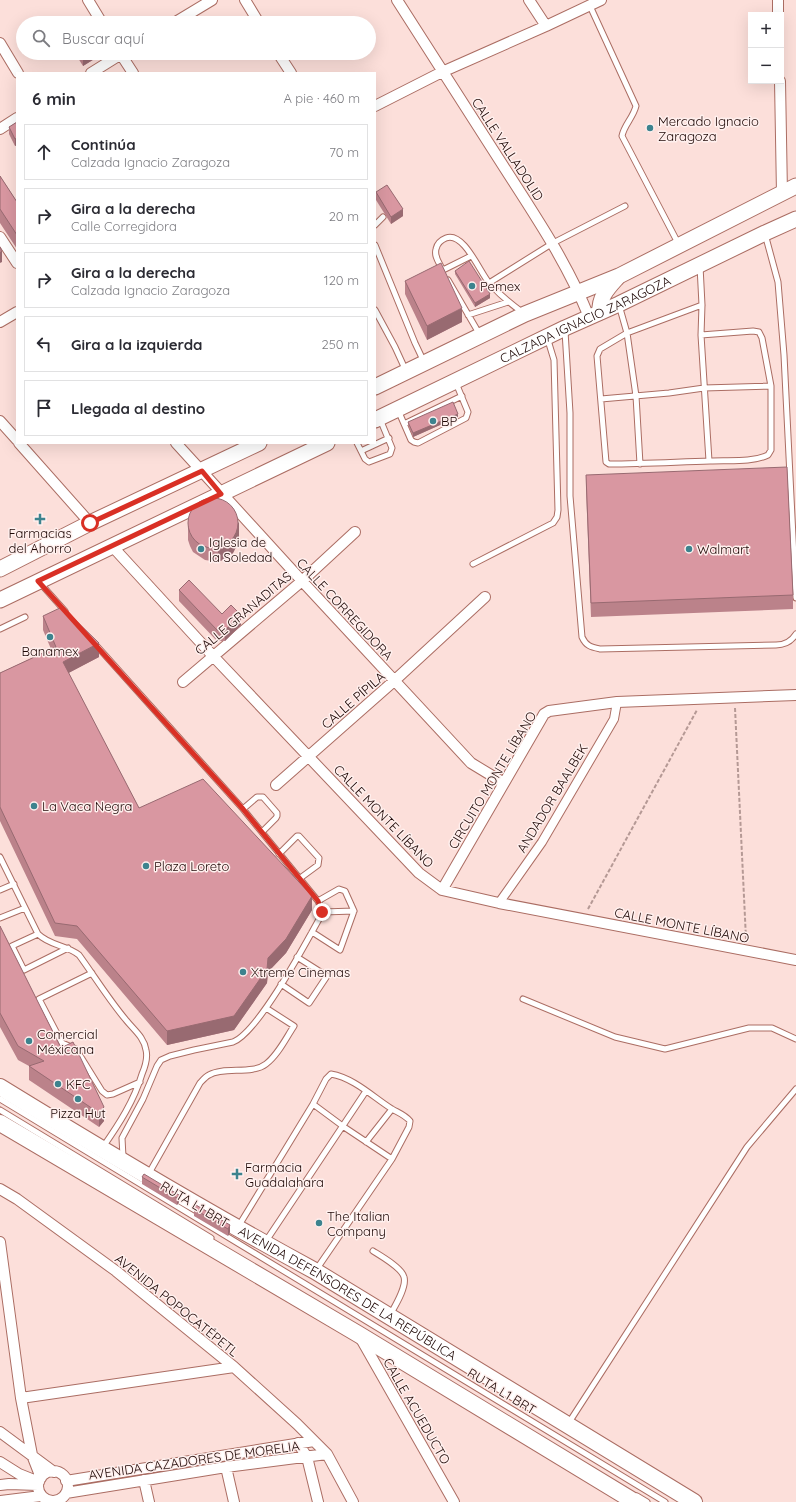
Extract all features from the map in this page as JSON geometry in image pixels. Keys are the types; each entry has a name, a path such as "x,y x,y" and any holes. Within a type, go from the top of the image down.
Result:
{"main road":[{"name":"CALZADA IGNACIO ZARAGOZA","path":"376,387 525,314 619,276 796,186"},
{"name":"CALZADA IGNACIO ZARAGOZA","path":"377,419 547,336 619,304 796,219"},
{"path":"594,314 602,297 619,276"},
{"path":"0,569 90,523 257,444"},
{"path":"0,600 325,444"},
{"name":"AVENIDA DEFENSORES DE LA REPÚBLICA","path":"0,1087 147,1177 315,1270 694,1502"},
{"path":"0,1123 357,1330 634,1498"}],"street":[{"path":"88,0 98,16"},
{"path":"186,16 212,0"},
{"path":"245,0 255,16"},
{"name":"CALLE VALLADOLID","path":"397,0 553,243 579,292 594,314"},
{"path":"529,0 546,26"},
{"path":"376,105 442,72 602,0"},
{"path":"778,0 778,12"},
{"path":"0,43 17,72"},
{"path":"93,72 111,60"},
{"path":"126,60 132,72"},
{"path":"283,60 290,72"},
{"path":"780,84 782,194"},
{"path":"0,129 16,119"},
{"path":"0,237 16,261"},
{"path":"0,322 16,313"},
{"path":"0,421 16,439"},
{"path":"20,444 90,523"},
{"name":"CALLE CORREGIDORA","path":"177,444 221,494 471,763 504,783"},
{"name":"CALLE GRANADITAS","path":"183,682 302,581 355,532"},
{"name":"CALLE MONTE LÍBANO","path":"112,546 213,656 419,873 442,890 500,903 796,960"},
{"name":"CALLE PÍPILA","path":"276,785 394,681 485,597"},
{"name":"CIRCUITO MONTE LÍBANO","path":"442,890 544,714 550,711 617,702 796,695"},
{"name":"ANDADOR BAALBEK","path":"500,903 542,842 614,719 617,702"},
{"name":"AVENIDA POPOCATÉPETL","path":"0,1189 116,1271 234,1367 297,1424 327,1454 353,1502"},
{"path":"0,1242 21,1398 32,1455 39,1482 46,1499"},
{"name":"CALLE ACUEDUCTO","path":"357,1330 454,1502"},
{"path":"21,1398 234,1367"},
{"path":"0,1432 54,1472 64,1476 68,1487 62,1498 56,1501 46,1499 0,1501"},
{"name":"AVENIDA CAZADORES DE MORELIA","path":"66,1481 314,1441"},
{"path":"298,1443 308,1457 318,1502"},
{"name":"AVENIDA CAZADORES DE MORELIA","path":"62,1498 144,1480 226,1467 327,1454"},
{"path":"0,1462 19,1474 39,1482"},
{"path":"226,1467 234,1502"},
{"path":"39,1482 44,1474 54,1472"},
{"path":"144,1480 149,1502"},
{"path":"0,1485 39,1482"}],"lane":[{"path":"590,6 636,106 634,115 624,128 622,136 679,245"},
{"path":"489,283 553,243 625,206"},
{"path":"376,224 383,217"},
{"path":"765,233 778,282 784,355 796,598"},
{"path":"480,336 435,255 436,247 447,237 456,238 464,244 489,283 508,302 525,314"},
{"path":"376,247 415,343 425,363"},
{"path":"443,270 471,256"},
{"path":"699,265 702,305 701,335 709,461"},
{"path":"468,315 508,302"},
{"path":"619,304 627,334 636,396 640,464"},
{"path":"701,335 753,330 759,332 762,338 771,386 771,450 768,455 762,458 740,460 640,464 609,464 606,462 597,356 598,352 600,349 627,334 702,305"},
{"path":"376,312 395,347 406,372"},
{"path":"565,328 570,413 570,496 582,637 585,643 589,646 600,648 776,646 784,645 793,640 796,634"},
{"path":"474,564 553,523 557,517 558,478 554,360 547,336"},
{"path":"398,409 411,440 418,443 466,418 468,412 455,381"},
{"path":"601,398 636,396 704,388 771,386"},
{"path":"404,424 462,396"},
{"path":"358,444 365,459 369,462 390,454 392,448 389,438 377,419"},
{"path":"361,451 389,438"},
{"path":"38,581 69,616"},
{"path":"0,629 25,617"},
{"path":"90,640 243,809 318,901 322,912 312,932 266,1008 239,1040 170,1056 161,1060 143,1099 122,1138 121,1150 124,1162"},
{"path":"243,809 260,796 263,797 277,813 276,818 262,832"},
{"path":"279,854 297,836 299,836 319,858 318,865 299,879"},
{"path":"0,857 38,934 47,941 74,950 79,955 126,1020 139,1033 144,1043 147,1052 140,1082 134,1097 102,1150"},
{"path":"0,890 14,884"},
{"path":"312,932 340,950 354,911 345,891 342,889 339,889 318,901"},
{"path":"0,918 25,908"},
{"path":"322,912 354,911"},
{"path":"38,934 12,946 24,970 68,948"},
{"path":"281,984 309,1003 327,976 297,957"},
{"path":"92,973 39,999 62,1044 76,1049 102,1091 107,1095 113,1094 140,1082"},
{"path":"523,999 615,1037 665,1049 749,1028 772,1028 796,1039"},
{"path":"147,1177 200,1083 208,1075 216,1072 256,1068 266,1064 274,1056 294,1026 266,1008"},
{"path":"237,1228 313,1104 326,1079 331,1074 339,1075 392,1109 406,1116 410,1121 409,1128 392,1159 315,1270"},
{"path":"567,1424 747,1147 796,1089"},
{"path":"264,1243 344,1127 366,1091"},
{"name":"RUTA L1 BRT","path":"0,1099 665,1502"},
{"path":"313,1104 392,1159"},
{"path":"366,1142 392,1109"},
{"name":"RUTA L1 BRT","path":"0,1110 213,1240"},
{"path":"373,1251 400,1270 404,1277 404,1285 398,1301 389,1316"},
{"name":"RUTA L1 BRT","path":"357,1330 525,1428"},
{"path":"634,1498 647,1502"}],"path":[{"path":"582,919 703,698"},
{"path":"735,698 746,950"}],"building":[{"path":"16,123 16,138 15,139 9,127"},
{"path":"0,176 16,200 16,233 0,209"},
{"path":"387,185 403,209 391,217 376,192"},
{"name":"Pemex","path":"469,261 490,294 475,303 455,271"},
{"path":"441,263 462,308 427,326 405,281"},
{"name":"BP","path":"453,402 458,414 413,433 408,422"},
{"name":"Walmart","path":"787,467 793,595 591,603 586,475"},
{"path":"208,498 218,498 231,505 238,518 238,528 231,541 218,548 208,548 199,544 192,537 188,528 188,518 192,509 199,502"},
{"path":"189,580 222,614 231,605 241,615 225,630 217,630 179,590"},
{"name":"Plaza Loreto","path":"62,607 99,643 63,662 139,808 203,779 312,896 286,939 268,958 267,969 234,1016 167,1031 77,926 55,923 0,807 0,673 56,647 43,616"},
{"name":"Comercial Méxicana","path":"0,926 61,1048 73,1042 104,1107 99,1113 29,1066 44,1061 18,1046 0,1013"},
{"path":"144,1174 179,1195 177,1198 142,1177"},
{"path":"196,1205 230,1225 228,1229 194,1209"}],"place":[{"name":"Mercado Ignacio Zaragoza","path":"650,128"},
{"name":"Pemex","path":"472,286"},
{"name":"BP","path":"433,421"},
{"name":"Farmacias del Ahorro","path":"40,519"},
{"name":"Iglesia de la Soledad","path":"201,549"},
{"name":"Walmart","path":"689,549"},
{"name":"Banamex","path":"50,637"},
{"name":"La Vaca Negra","path":"34,806"},
{"name":"Plaza Loreto","path":"146,866"},
{"name":"Xtreme Cinemas","path":"243,972"},
{"name":"Comercial Méxicana","path":"29,1041"},
{"name":"KFC","path":"58,1084"},
{"name":"Pizza Hut","path":"78,1099"},
{"name":"Farmacia Guadalahara","path":"237,1174"},
{"name":"The Italian Company","path":"319,1223"}],"route":[{"path":"90,523 202,471 221,494 38,581 243,809 318,901 322,912"}]}
